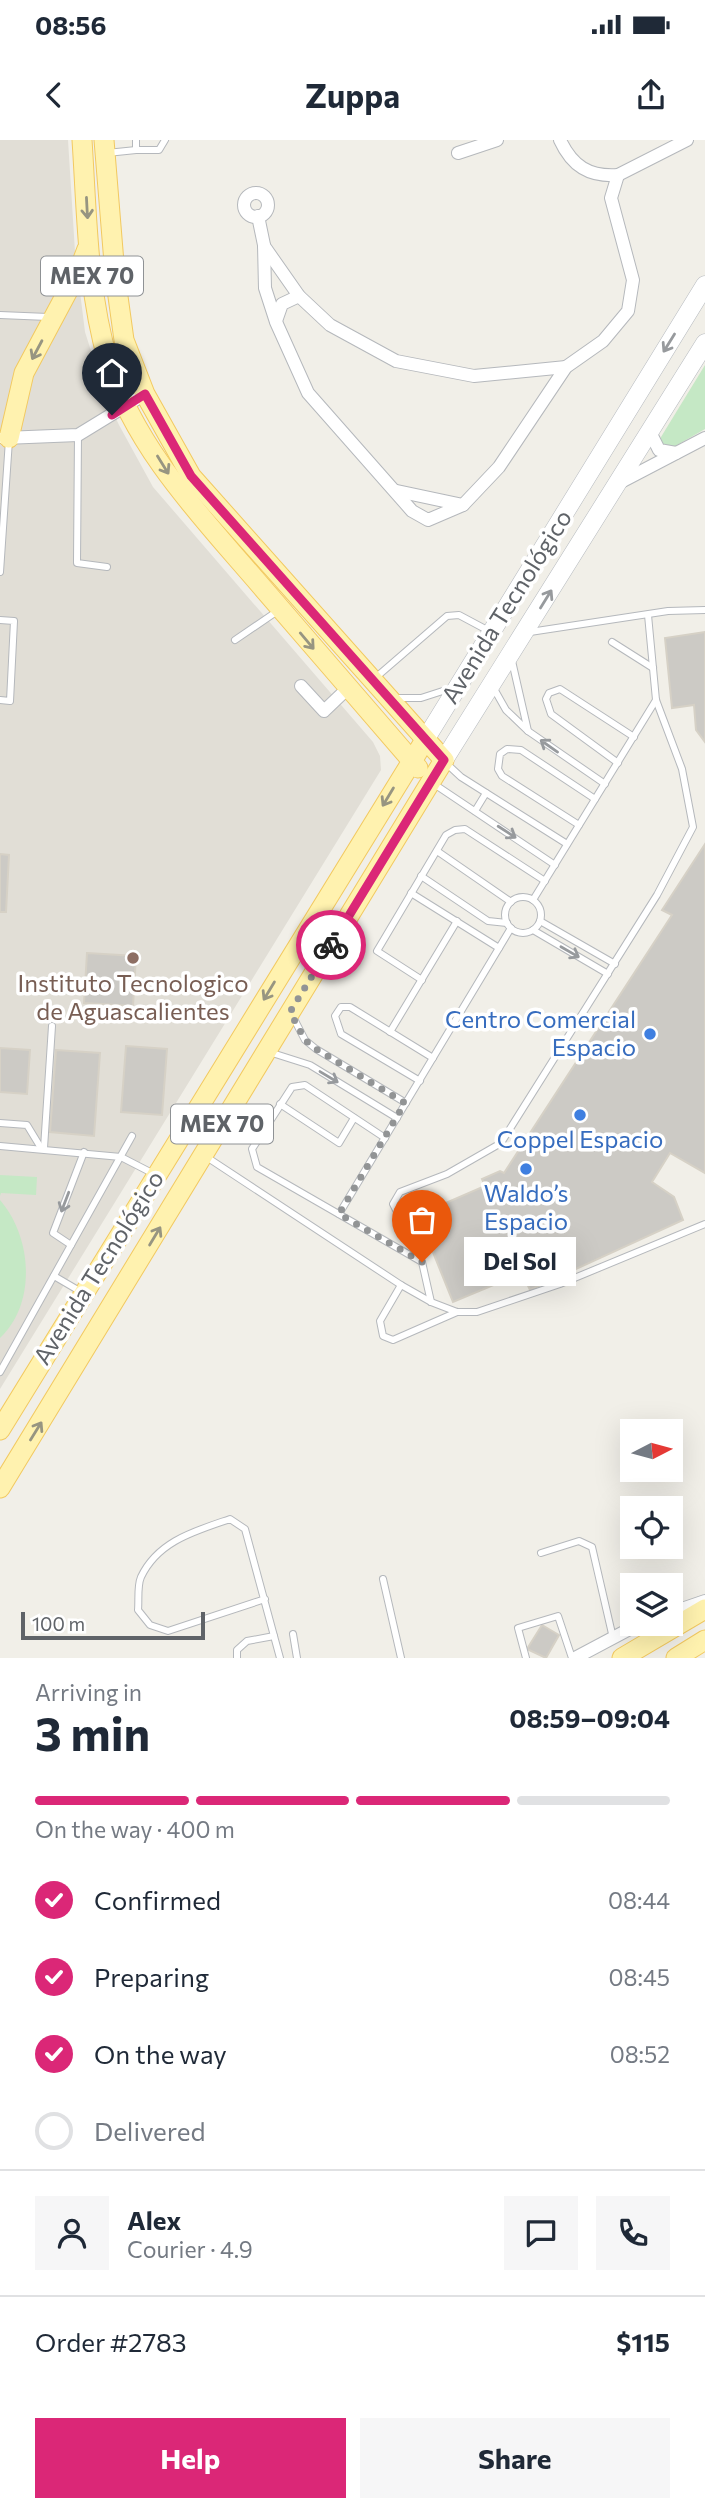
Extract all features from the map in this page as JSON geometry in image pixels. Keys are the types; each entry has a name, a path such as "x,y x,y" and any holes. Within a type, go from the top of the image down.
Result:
{"main road":[{"name":"MEX 70","path":"82,140 88,245 97,315 109,362 127,407 178,489 429,782"},
{"name":"MEX 70","path":"105,146 115,275 124,340 145,394 191,476 444,760"},
{"path":"5,438 24,373 79,270 88,245"},
{"name":"Avenida Tecnológico","path":"0,1430 705,285"},
{"name":"Avenida Tecnológico","path":"0,1488 429,782 620,483 705,343"},
{"path":"622,1658 705,1609"},
{"path":"676,1658 705,1640"}],"street":[{"path":"458,153 497,140"},
{"path":"560,140 578,167 587,172 618,175 687,140"},
{"path":"258,216 264,245 265,288 276,322 308,393 411,510 428,520 463,505 499,467 566,367 603,341 628,312 633,280 611,198 618,175"},
{"path":"264,245 299,296 330,325 396,361 474,376 566,367"},
{"path":"276,322 282,304 299,296"},
{"path":"5,438 78,435 145,394"},
{"path":"650,432 659,450 676,453"},
{"name":"Avenida Tecnológico","path":"620,483 705,438"},
{"path":"397,491 463,505"},
{"path":"302,686 324,710 347,689"},
{"path":"683,1609 705,1601"},
{"path":"574,1658 620,1634"}],"lane":[{"path":"136,140 136,150"},
{"path":"105,146 159,150 166,140"},
{"path":"0,315 54,317"},
{"path":"78,435 77,563 107,567"},
{"path":"0,572 5,438"},
{"path":"235,640 281,609"},
{"path":"525,632 705,610"},
{"path":"372,680 447,616 459,615 492,632"},
{"path":"431,1302 422,1262 393,1204 400,1192 447,1174 501,1143 657,895 693,827 682,769 656,700 648,615"},
{"path":"0,620 14,621 10,701 0,700"},
{"path":"612,642 653,668"},
{"path":"511,656 528,731"},
{"path":"388,698 421,698 460,684"},
{"path":"492,685 506,710 528,731 605,785"},
{"path":"618,763 551,714 546,699 550,693 560,690 634,737"},
{"path":"533,900 656,700"},
{"path":"579,825 502,776 498,769 500,754 507,749 521,750 595,800"},
{"path":"444,760 460,777 567,844"},
{"path":"429,782 555,864"},
{"path":"474,811 486,793"},
{"path":"422,980 377,951 446,835 465,829 545,881"},
{"path":"437,851 511,902"},
{"path":"339,1214 499,948 509,925 506,912 511,902 522,897 533,900 540,909 540,921 533,930 521,933 509,925 488,921 421,876"},
{"path":"411,893 499,948"},
{"path":"390,1032 457,921"},
{"path":"540,921 615,964"},
{"path":"533,930 608,974"},
{"path":"420,1081 341,1034 335,1016 341,1007 350,1007 433,1058"},
{"path":"290,1012 305,1040 316,1049 405,1103"},
{"path":"43,1148 52,1026"},
{"path":"267,1051 310,1065 397,1118"},
{"path":"385,1138 305,1085 292,1087 252,1149 257,1167 422,1262"},
{"path":"280,1104 339,1143 354,1118"},
{"path":"0,1123 27,1125 43,1148"},
{"path":"0,1372 132,1136"},
{"path":"0,1146 121,1157 156,1175"},
{"path":"71,1245 53,1233 85,1152"},
{"path":"204,1155 401,1285 431,1302 457,1312 477,1312 560,1284 705,1224"},
{"path":"54,1276 83,1293"},
{"path":"401,1285 380,1321 383,1336 394,1340 457,1312"},
{"path":"265,1599 168,1631 150,1625 138,1610 140,1579 155,1557 180,1536 230,1519 245,1529 265,1599 280,1658"},
{"path":"541,1553 579,1541 592,1547 613,1638"},
{"path":"383,1579 401,1658"},
{"path":"526,1658 518,1628 558,1616 574,1658"},
{"path":"293,1634 297,1658"},
{"path":"237,1658 236,1650 247,1641 274,1636"}],"shaded area":[{"name":"Instituto Tecnologico de Aguascalientes","path":"0,140 68,140 75,252 85,332 105,395 119,425 153,487 373,742 380,756 381,770 0,1389"}],"green space":[{"path":"705,365 705,429 672,448 661,445 661,437"},
{"path":"0,1175 37,1177 36,1195 1,1193 0,1196"},
{"path":"0,1200 19,1232 26,1270 20,1307 12,1324 0,1338"}],"building":[{"path":"705,632 705,742 696,730 694,705 672,708 665,638"},
{"name":"Centro Comercial Espacio","path":"705,844 705,1173 670,1153 652,1182 674,1197 683,1220 530,1290 522,1273 453,1302 418,1215 485,1186 482,1179 500,1171 504,1173 672,915 662,910"},
{"path":"0,854 9,855 6,912 0,912"},
{"path":"87,953 136,956 133,1006 84,1003"},
{"path":"126,1046 167,1049 162,1115 121,1112"},
{"path":"0,1048 30,1050 27,1094 0,1092"},
{"path":"56,1050 100,1053 94,1136 50,1132"},
{"path":"542,1625 559,1635 546,1658 527,1649"}],"way so far":[{"path":"331,945 290,1012 305,1040 316,1049 405,1103 339,1214 422,1262"}],"place":[{"name":"Instituto Tecnologico de Aguascalientes","path":"133,958"},
{"name":"Centro Comercial Espacio","path":"650,1034"},
{"name":"Coppel Espacio","path":"580,1115"},
{"name":"Waldo’s Espacio","path":"526,1169"},
{"name":"Del Sol","path":"422,1262"}],"route":[{"path":"112,415 145,394 191,476 444,760 331,945"}]}
